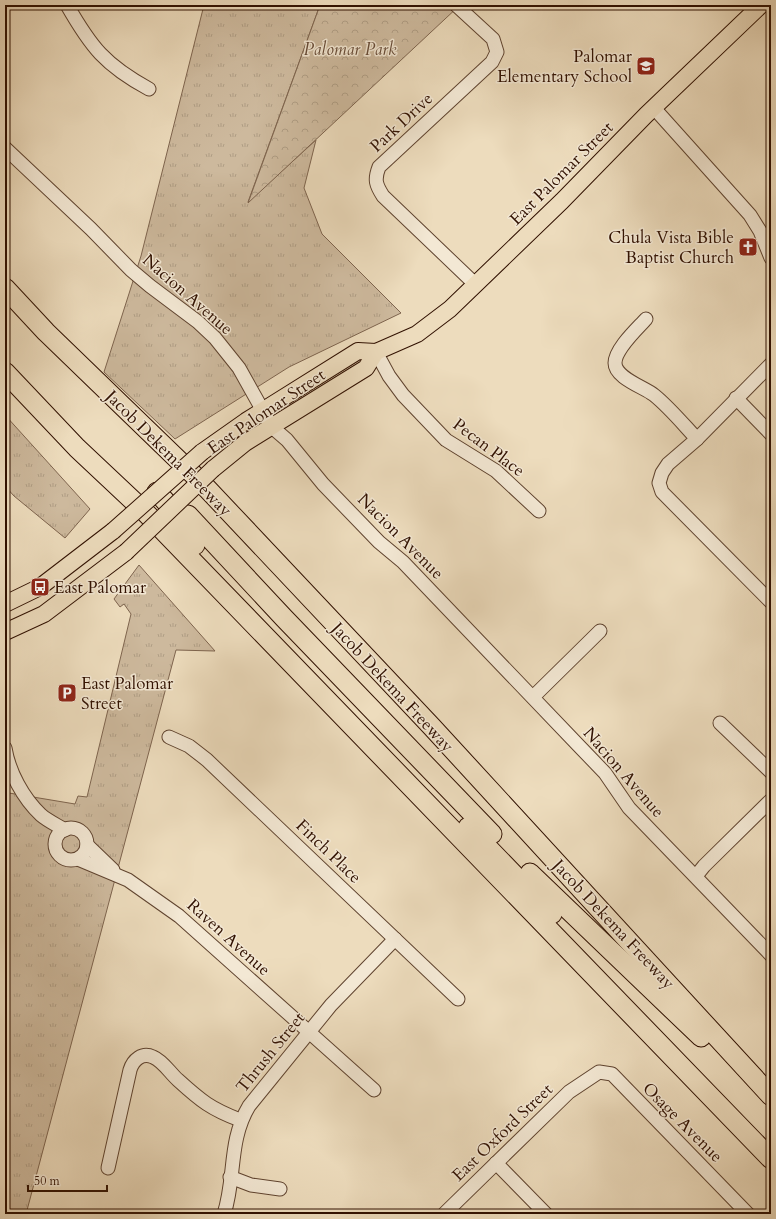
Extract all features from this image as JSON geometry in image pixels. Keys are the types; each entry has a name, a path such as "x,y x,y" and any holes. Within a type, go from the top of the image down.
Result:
{"highway":[{"name":"Jacob Dekema Freeway","path":"5,288 46,332 199,480 432,727 771,1096"},
{"path":"5,372 77,448 146,512 771,1159"},
{"path":"157,492 173,510 177,526 279,623 536,879 771,1104"},
{"path":"279,623 771,1150"}],"main road":[{"name":"East Palomar Street","path":"5,604 40,587 113,530 202,452 263,411 358,351 376,352 417,334 450,309 761,5"},
{"name":"East Palomar Street","path":"5,632 44,614 126,552 173,510 213,469 245,443 366,368 376,352"}],"street":[{"path":"67,5 85,34 109,64 148,89"},
{"name":"Park Drive","path":"456,5 494,39 497,52 492,62 378,167 375,178 376,185 383,196 475,284"},
{"path":"654,108 750,215 760,232 771,258"},
{"name":"Nacion Avenue","path":"5,148 91,229 131,270 198,322 215,338 239,368 272,427 287,440 322,484 388,550 403,562 533,697 605,773 629,808 771,955"},
{"path":"646,319 618,352 615,363 617,370 624,377 654,395 697,438"},
{"name":"Pecan Place","path":"376,352 389,376 403,395 446,440 496,470 540,512"},
{"path":"771,364 697,438 668,464 662,473 659,483 662,492 771,602"},
{"path":"736,398 771,434"},
{"path":"533,697 600,631"},
{"path":"720,723 771,772"},
{"name":"Finch Place","path":"169,737 189,746 207,760 458,999"},
{"path":"5,748 7,766 29,800 42,815 65,830"},
{"path":"696,876 704,866 771,800"},
{"path":"42,815 56,849 62,858 73,860 78,859 85,852 87,845 85,837 78,830 74,829 65,830 59,834 55,844"},
{"name":"Raven Avenue","path":"87,845 120,876"},
{"name":"Raven Avenue","path":"78,859 120,876 148,892 179,916 374,1090"},
{"name":"Thrush Street","path":"224,1214 234,1148 240,1120 257,1094 331,1006 395,940"},
{"path":"108,1168 130,1070 134,1061 141,1056 149,1055 158,1060 198,1099 215,1111 240,1120"},
{"name":"Osage Avenue","path":"587,1078 599,1072 612,1074 748,1214"},
{"name":"East Oxford Street","path":"444,1214 569,1092 587,1078"},
{"path":"496,1163 546,1214"},
{"path":"230,1177 251,1185 280,1189"}],"green space":[{"path":"204,5 320,5 248,202 316,140 304,188 322,234 401,313 289,367 175,439 104,372 141,256"},
{"name":"Palomar Park","path":"320,5 460,5 248,203"},
{"path":"5,415 90,509 65,538 14,496 5,486"},
{"path":"139,565 215,651 176,650 26,1214 5,1214 5,811 9,793 75,804 78,796 87,797 131,614 124,604 120,607 114,599"}],"place":[{"name":"Palomar Elementary School","path":"646,66"},
{"name":"Chula Vista Bible Baptist Church","path":"748,247"},
{"name":"East Palomar","path":"40,587"},
{"name":"East Palomar Street","path":"67,693"}]}
